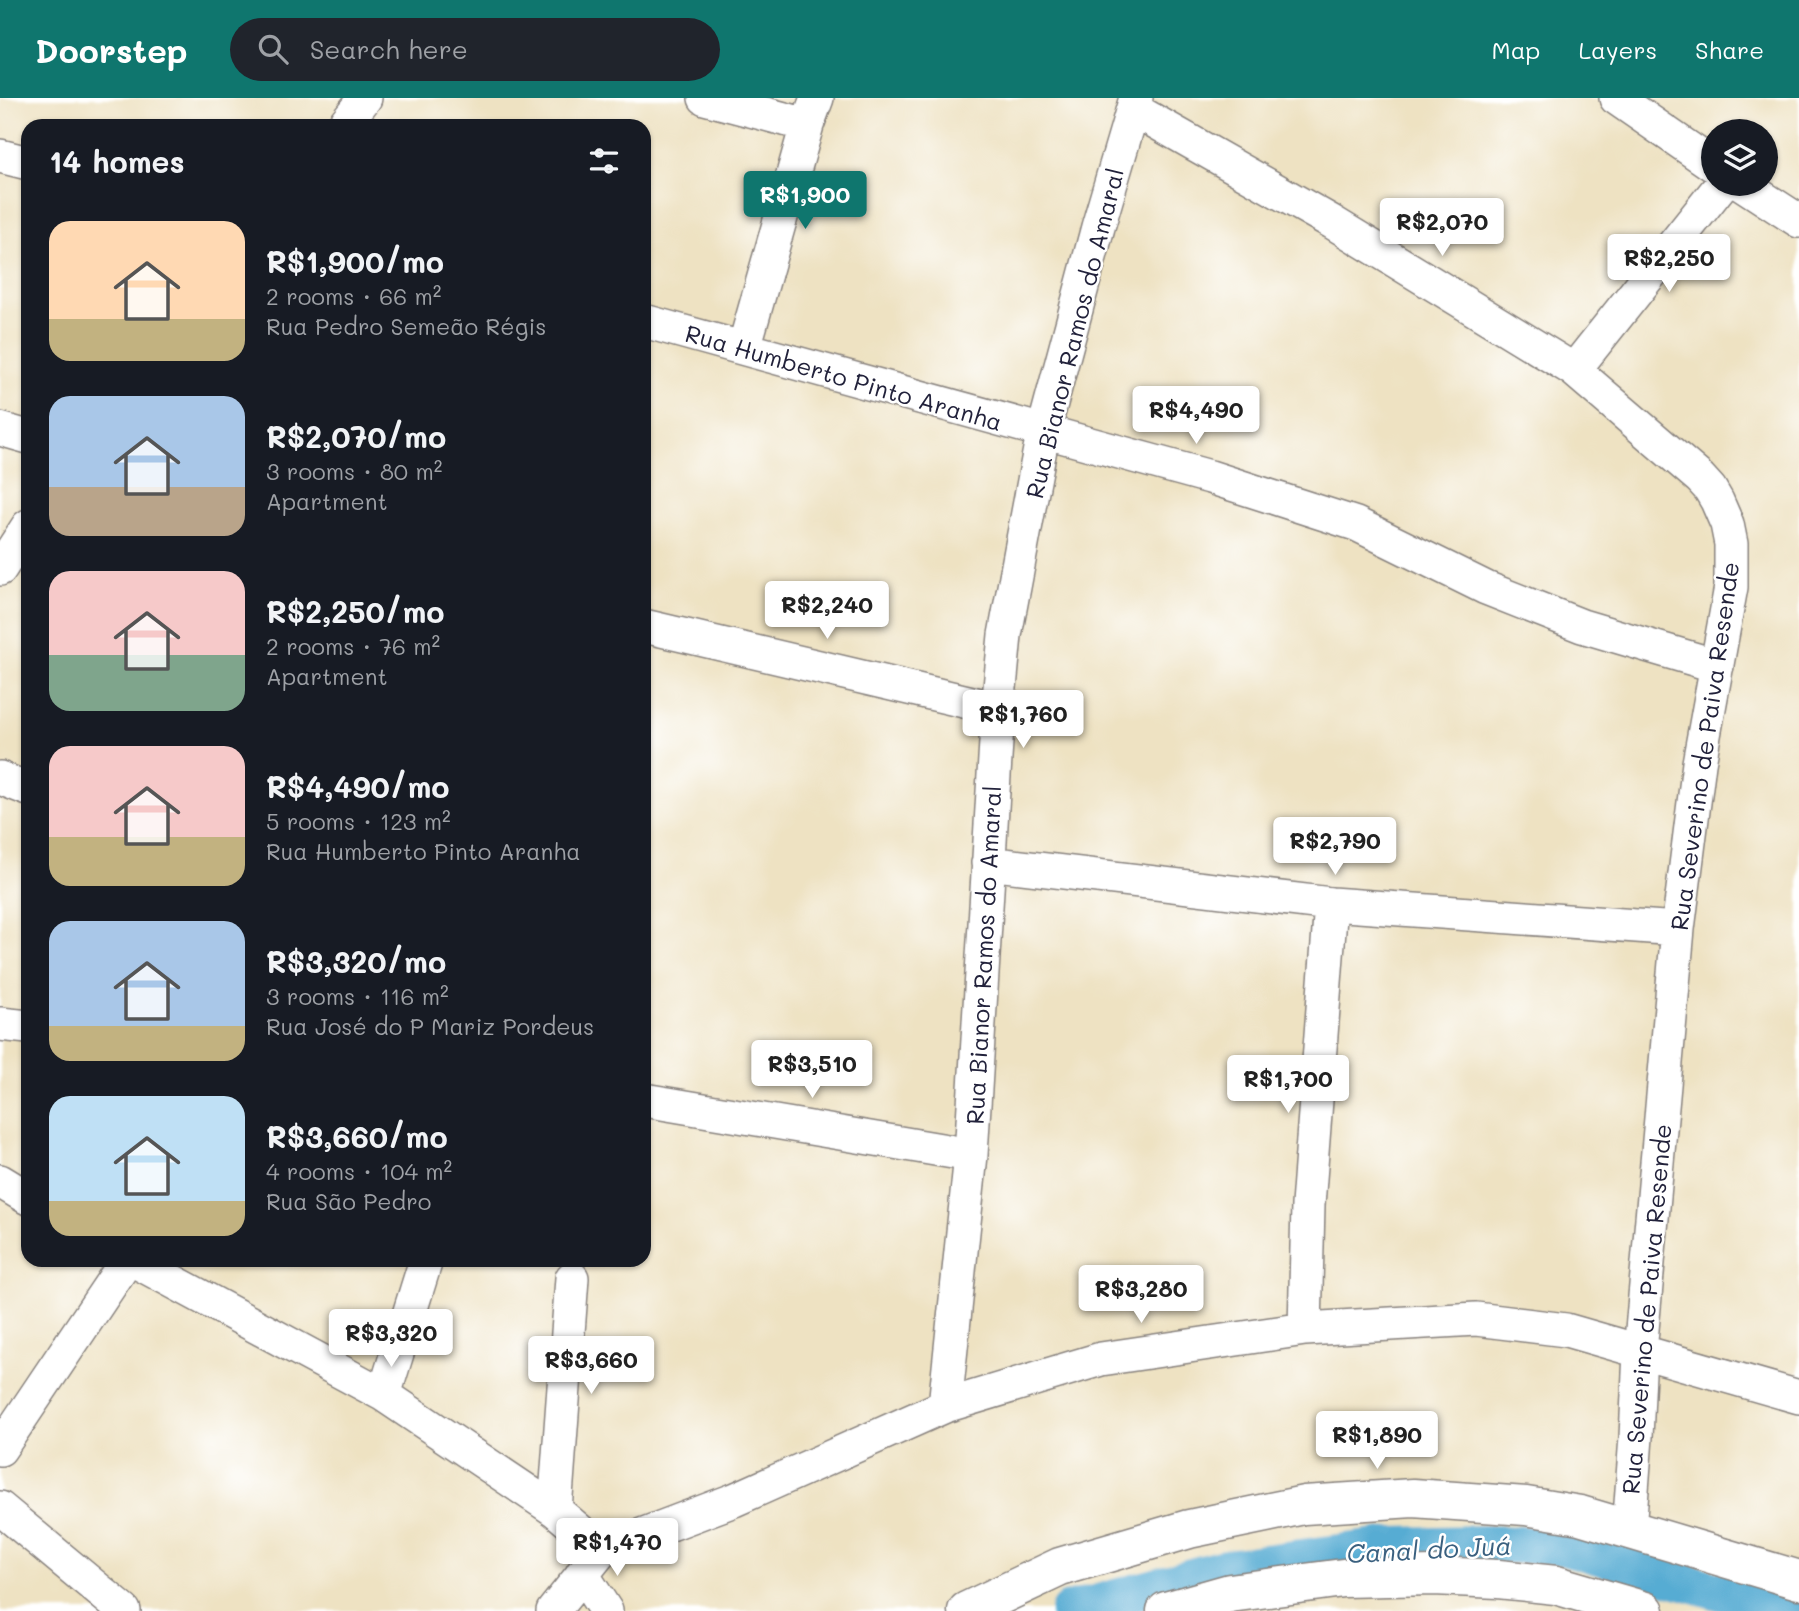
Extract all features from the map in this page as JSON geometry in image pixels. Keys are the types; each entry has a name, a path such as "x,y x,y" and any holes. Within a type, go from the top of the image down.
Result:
{"street":[{"path":"348,119 365,98"},
{"path":"705,98 812,111 744,348"},
{"path":"1616,98 1701,157"},
{"name":"Rua Severino de Paiva Resende","path":"1135,104 1574,370 1700,478 1710,489 1727,524 1731,544 1731,587 1699,763 1678,929 1640,1352 1629,1530"},
{"name":"Rua Bianor Ramos do Amaral","path":"945,1406 971,1155 998,709 1006,635 1043,433 1098,227 1135,104"},
{"path":"0,156 21,161"},
{"path":"1574,370 1712,196"},
{"path":"1760,196 1799,221"},
{"name":"Rua Humberto Pinto Aranha","path":"651,323 1210,477 1356,524 1486,588 1570,622 1717,666"},
{"path":"0,429 21,435"},
{"path":"0,569 21,537"},
{"path":"651,628 998,709"},
{"path":"0,778 21,786"},
{"path":"988,863 1331,904 1678,929"},
{"path":"1305,1329 1308,1205 1331,904"},
{"path":"0,1024 21,1026"},
{"path":"651,1101 971,1155"},
{"path":"0,1181 21,1194"},
{"path":"0,1450 122,1267"},
{"path":"146,1267 384,1395 555,1510 592,1562 606,1611"},
{"path":"384,1395 424,1267"},
{"path":"555,1510 572,1278"},
{"path":"553,1611 592,1562 945,1406 1101,1359 1305,1329 1476,1319 1566,1329 1799,1397"},
{"path":"967,1611 1060,1567 1189,1529 1304,1505 1413,1498 1527,1506 1580,1515 1799,1580"},
{"path":"0,1508 124,1611"},
{"path":"1167,1611 1230,1592 1343,1578 1434,1576 1556,1585 1645,1611"}],"waterway":[{"name":"Canal do Juá","path":"1069,1611 1220,1569 1391,1546 1482,1544 1564,1546 1787,1611"}]}
